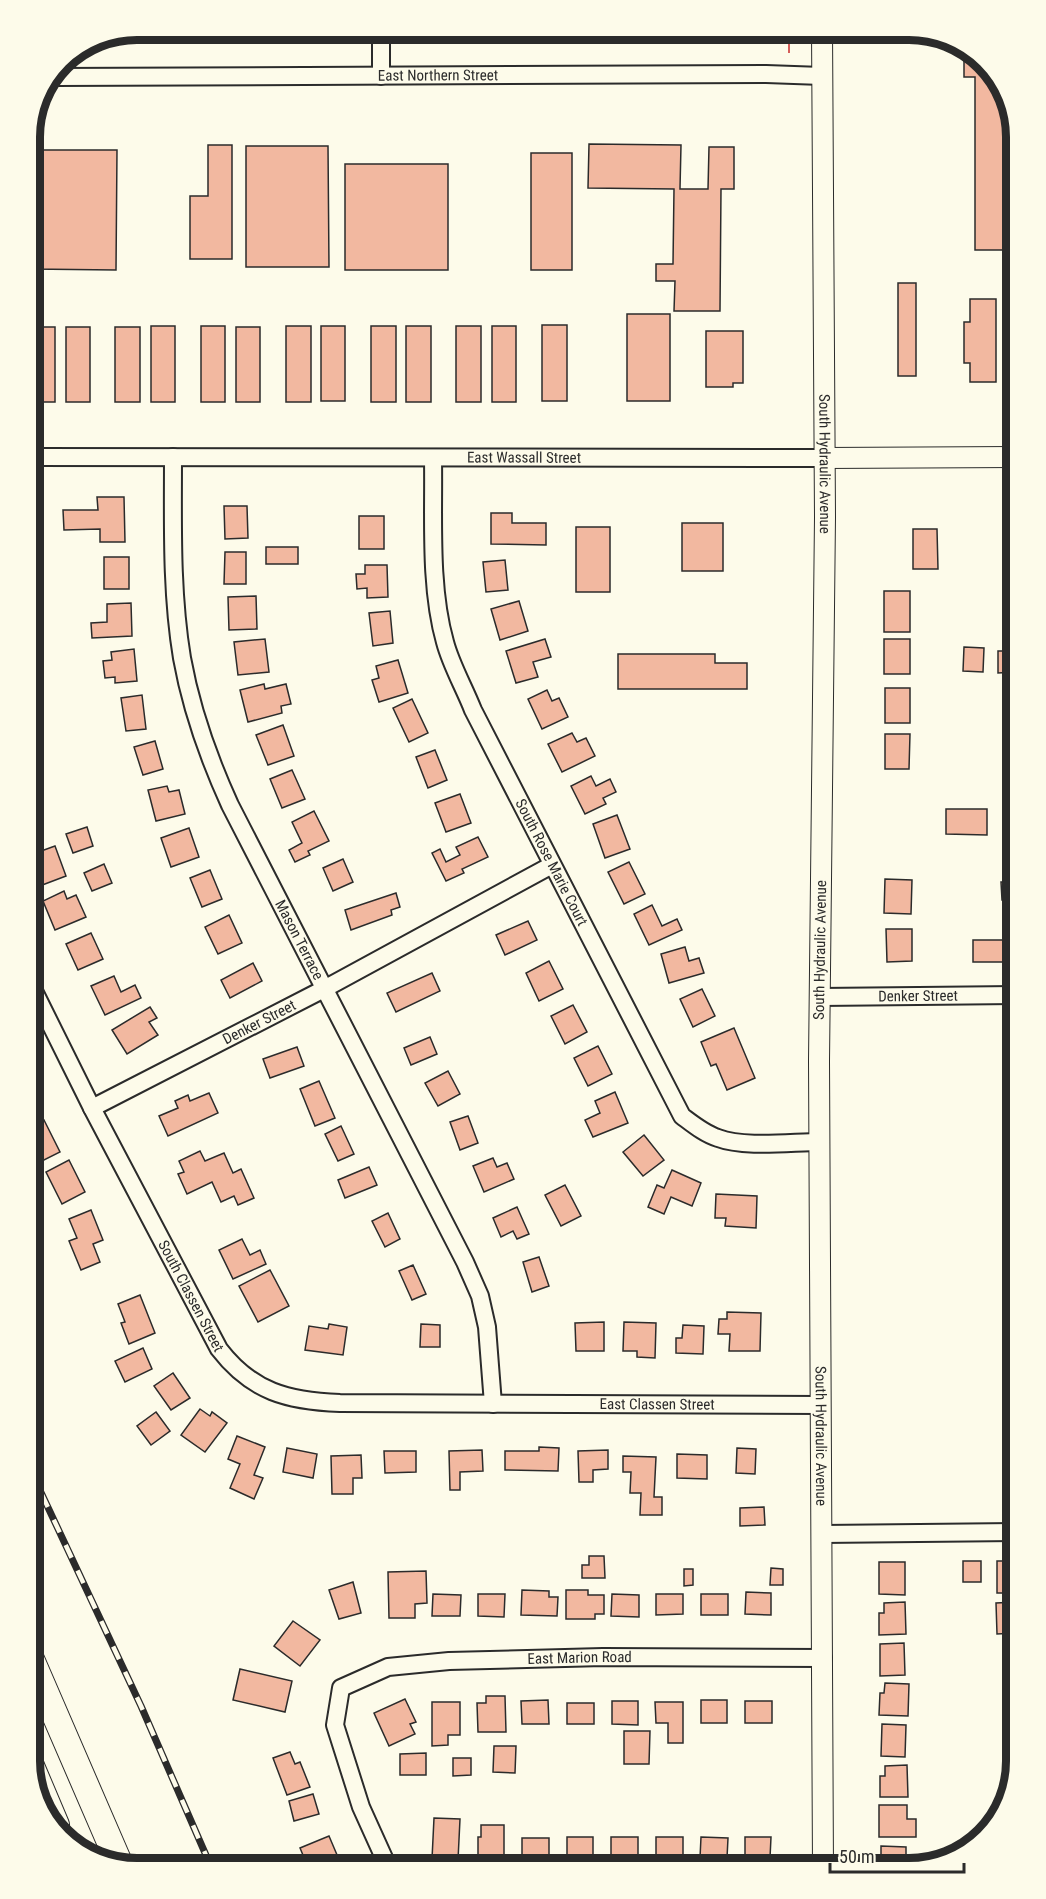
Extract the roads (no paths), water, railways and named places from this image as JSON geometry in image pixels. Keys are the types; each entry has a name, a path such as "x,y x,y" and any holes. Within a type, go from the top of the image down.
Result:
{"main road":[{"path":"40,1680 116,1856"}],"street":[{"path":"381,40 381,76"},
{"name":"South Hydraulic Avenue","path":"822,41 824,458 820,1142 823,1858"},
{"name":"East Northern Street","path":"61,77 766,74 822,76"},
{"name":"East Wassall Street","path":"41,457 1006,457"},
{"name":"Mason Terrace","path":"173,457 173,531 182,659 191,699 216,774 465,1262 480,1296 488,1327 493,1404"},
{"name":"South Rose Marie Court","path":"433,458 436,584 438,612 445,643 473,710 682,1116 701,1130 718,1138 735,1142 820,1142"},
{"name":"Denker Street","path":"92,1108 324,989 552,865"},
{"name":"Denker Street","path":"820,997 1006,995"},
{"name":"South Classen Street","path":"40,1004 92,1108 219,1348 230,1363 245,1377 285,1397 311,1402 493,1404"},
{"name":"East Classen Street","path":"493,1404 821,1405"},
{"path":"822,1534 1006,1532"},
{"name":"East Marion Road","path":"384,1858 361,1807 335,1725 341,1688 388,1667 449,1660 603,1657 823,1658"}],"railway":[{"path":"40,1491 141,1706 207,1858"}]}
